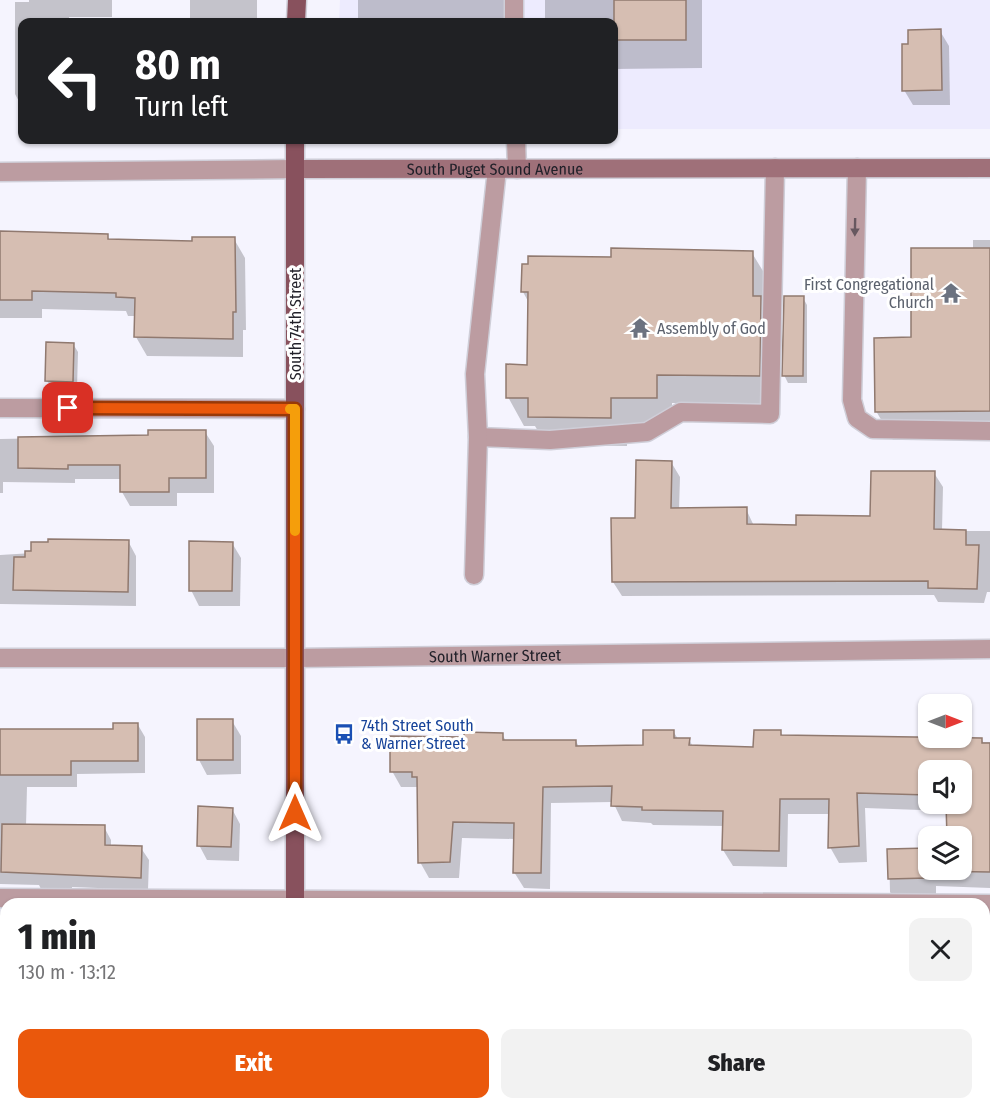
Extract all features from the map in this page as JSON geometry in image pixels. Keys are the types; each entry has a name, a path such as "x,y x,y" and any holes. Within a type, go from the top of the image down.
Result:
{"main road":[{"path":"296,18 297,0"},
{"name":"South 74th Street","path":"295,144 295,898"}],"street":[{"path":"514,0 514,18"},
{"path":"516,144 517,169"},
{"path":"478,437 550,440 647,432 681,412 770,414 775,168"},
{"path":"856,168 852,399 856,418 873,429 990,431"},
{"name":"South Puget Sound Avenue","path":"0,172 295,169 990,168"},
{"path":"474,575 478,437 475,374 497,169"},
{"path":"0,408 295,409"},
{"name":"South Warner Street","path":"0,658 295,658 990,649"}],"shaded area":[{"path":"340,0 990,0 990,129 618,129 618,18 339,18"}],"building":[{"path":"614,0 686,0 686,40 618,40 618,18 614,18"},
{"path":"941,29 942,90 902,91 902,44 908,44 908,30"},
{"path":"0,231 108,234 108,239 192,241 192,237 235,237 236,312 233,312 233,339 134,337 135,298 116,297 116,293 32,291 32,300 0,300"},
{"name":"Assembly of God","path":"611,248 753,251 753,296 761,296 760,376 657,375 657,398 611,398 611,418 528,417 528,398 506,398 506,364 527,365 528,292 521,292 522,264 528,264 528,256 611,257"},
{"name":"First Congregational Church","path":"911,248 990,248 990,411 875,412 874,338 911,337"},
{"path":"784,296 804,296 803,376 782,376"},
{"path":"46,342 74,343 73,382 45,381"},
{"path":"148,430 206,430 206,478 169,478 169,492 120,492 120,465 68,465 68,469 18,468 18,437 148,435"},
{"path":"636,460 672,461 671,508 747,507 747,524 796,525 796,515 870,516 871,471 935,471 934,529 966,530 966,545 979,545 977,589 928,588 928,581 612,582 611,518 635,518"},
{"path":"48,539 129,540 128,592 13,590 14,557 25,557 25,551 31,551 31,542 48,542"},
{"path":"189,541 233,542 232,591 189,591"},
{"path":"197,719 233,719 233,760 197,760"},
{"path":"113,723 138,723 138,761 71,761 71,775 0,775 0,729 113,729"},
{"path":"643,730 674,730 674,738 690,738 689,745 753,747 754,730 781,730 781,735 918,737 918,748 972,748 972,738 982,738 982,743 990,743 990,872 972,872 972,826 947,826 946,814 972,814 972,760 918,760 918,795 857,793 859,846 828,848 829,799 780,799 779,851 722,850 723,811 642,810 642,807 611,806 612,786 543,787 541,873 513,873 514,823 453,822 450,862 418,863 417,777 412,777 412,772 390,772 390,736 464,737 464,732 503,733 503,740 576,740 576,746 643,745"},
{"path":"198,806 233,808 231,847 197,846"},
{"path":"2,824 105,825 105,845 142,846 141,878 1,872"},
{"path":"918,848 918,878 888,879 887,849"}],"slow traffic":[{"path":"290,409 295,409 295,531"}],"place":[{"name":"First Congregational Church","path":"951,293"},
{"name":"Assembly of God","path":"640,328"},
{"name":"74th Street South & Warner Street","path":"344,734"}],"route":[{"path":"68,408 295,409 295,813"}]}
